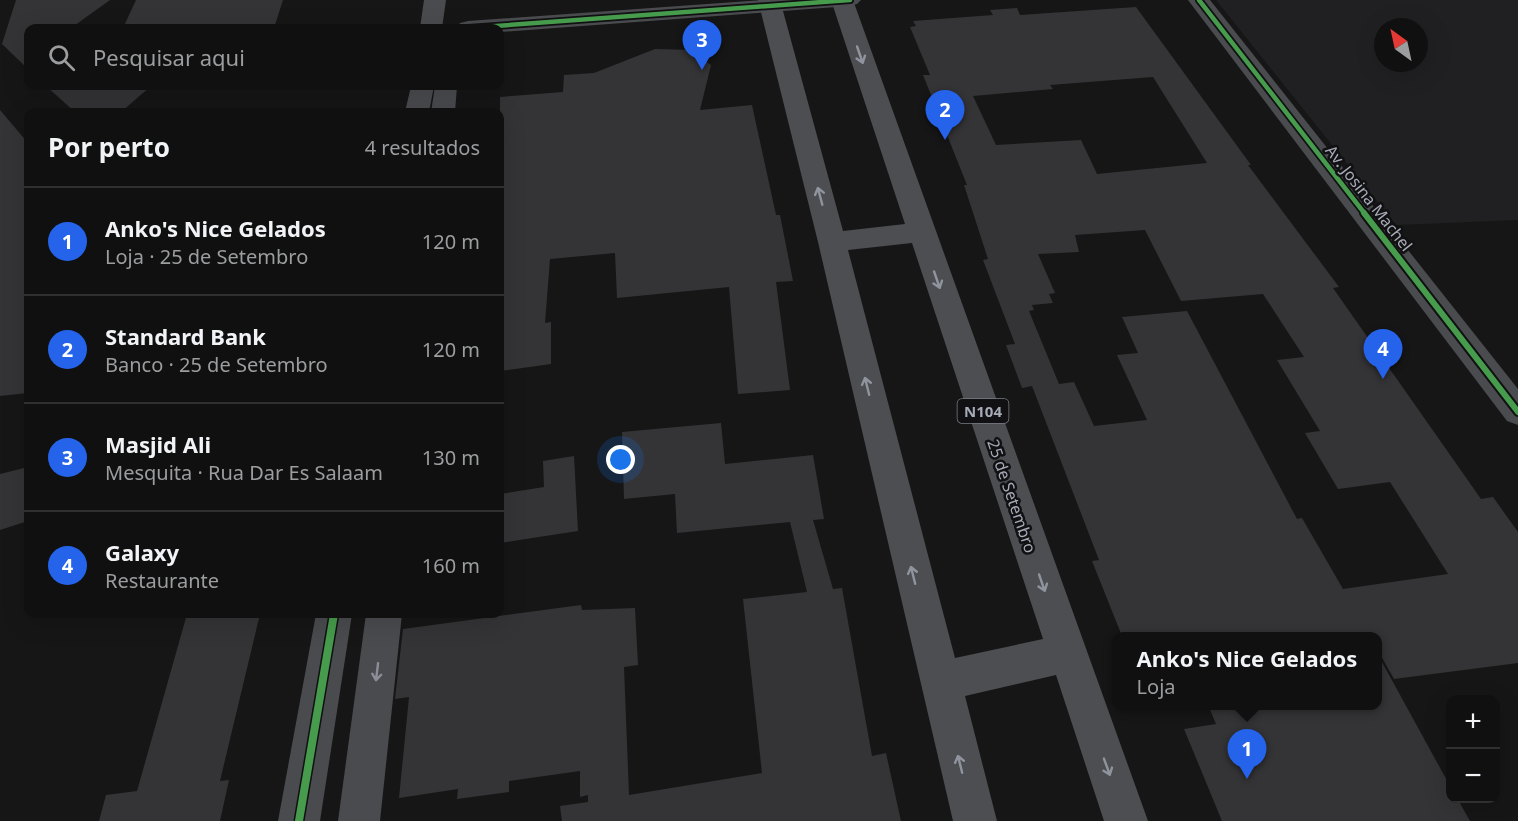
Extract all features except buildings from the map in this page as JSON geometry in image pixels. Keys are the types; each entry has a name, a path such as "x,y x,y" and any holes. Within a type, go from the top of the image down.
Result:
{"main road":[{"name":"25 de Setembro","path":"842,0 1126,821"},
{"path":"769,2 832,242 975,821"},
{"path":"832,242 921,232"},
{"path":"939,682 1066,653"}],"street":[{"path":"432,24 435,0"},
{"path":"504,25 769,2 850,0"},
{"name":"Av. Josina Machel","path":"1199,0 1518,412"},
{"path":"418,108 421,90"},
{"path":"443,108 446,90"},
{"path":"299,821 333,618"},
{"path":"359,821 384,618"}],"shaded area":[{"path":"1216,0 1518,0 1518,220 1396,225"}],"cycle path":[{"path":"504,25 850,0"},
{"path":"1199,0 1518,412"},
{"path":"299,821 333,618"}],"place":[{"name":"Masjid Ali","path":"702,70"},
{"name":"Standard Bank","path":"945,140"},
{"name":"Galaxy","path":"1383,379"},
{"name":"Anko's Nice Gelados","path":"1247,779"}]}
